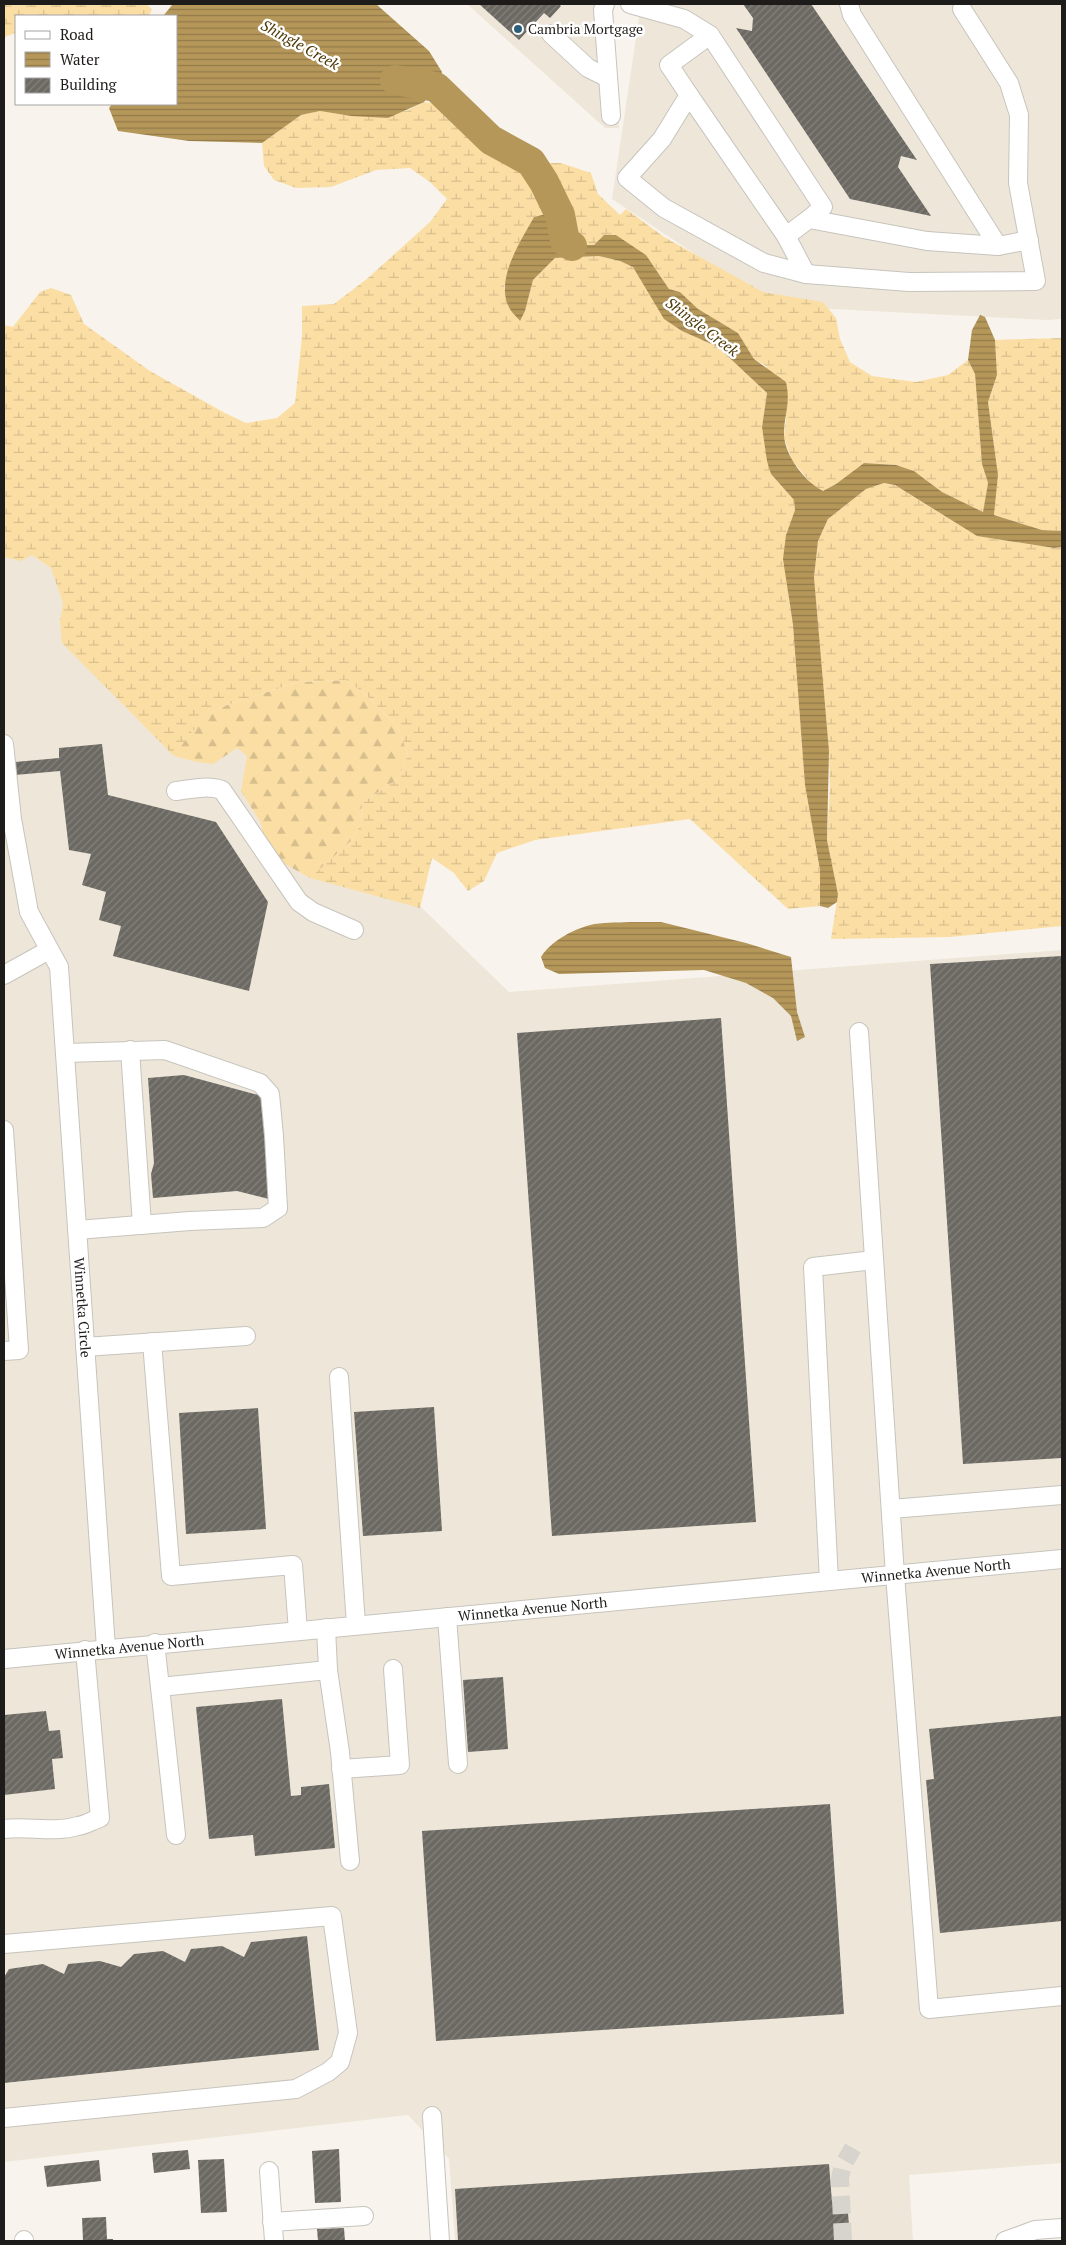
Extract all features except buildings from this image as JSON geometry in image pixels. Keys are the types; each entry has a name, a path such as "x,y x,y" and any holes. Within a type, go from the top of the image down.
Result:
{"street":[{"path":"605,4 603,10 610,116"},
{"path":"630,4 684,19 710,35 823,207 786,236"},
{"path":"850,4 852,15 998,246"},
{"path":"689,95 662,140 627,178 664,208 764,263 806,274 909,282 1036,281 1018,183 1019,115 1009,83 962,9"},
{"path":"552,34 588,68 608,78"},
{"path":"710,35 670,65 786,236 806,274"},
{"path":"809,219 927,242 998,246 1029,240"},
{"path":"4,744 12,819 29,912 49,950 4,975"},
{"path":"176,791 204,788 222,790 298,902 313,912 354,930"},
{"name":"Winnetka Circle","path":"49,950 59,967 106,1648"},
{"path":"859,1032 894,1575 929,2009 1062,1996"},
{"path":"130,1050 142,1225"},
{"path":"65,1052 165,1050 260,1084 270,1094 274,1136 278,1208 263,1218 77,1230"},
{"path":"4,1130 19,1350 4,1351"},
{"path":"828,1581 812,1267 874,1260"},
{"path":"85,1347 246,1336"},
{"path":"152,1342 171,1576 293,1565 298,1631"},
{"path":"339,1377 356,1625"},
{"path":"890,1509 1062,1495"},
{"name":"Winnetka Avenue North","path":"4,1659 1062,1559"},
{"path":"447,1617 458,1764"},
{"path":"326,1628 328,1670 341,1769 350,1862"},
{"path":"155,1644 176,1834"},
{"path":"4,1830 19,1827 53,1829 78,1827 100,1818 85,1650"},
{"path":"341,1769 400,1765 393,1669"},
{"path":"160,1687 328,1670"},
{"path":"4,1944 332,1916 348,2034 340,2062 328,2072 296,2089 4,2118"},
{"path":"432,2116 440,2241"},
{"path":"269,2171 274,2241"},
{"path":"272,2222 364,2216"},
{"path":"1004,2241 1035,2230 1062,2228"}],"shaded area":[{"path":"467,4 611,4 619,128 605,128"},
{"path":"641,4 1062,4 1062,319 1046,320 773,306 612,199"},
{"path":"16,516 509,992 1062,950 1062,2163 909,2175 913,2241 455,2241 449,2159 408,2115 4,2162 4,517"}],"green space":[{"path":"4,4 146,4 152,9 149,15 15,15 15,33 4,37"},
{"path":"424,102 442,105 452,124 496,153 523,167 537,186 550,213 534,217 511,262 504,288 519,321 525,311 533,280 555,258 599,256 620,261 633,267 682,331 718,347 767,393 762,427 771,474 794,500 795,510 786,535 788,594 793,625 805,785 820,870 820,906 788,909 690,819 535,840 497,853 484,881 468,891 454,873 432,858 420,908 310,878 350,842 361,824 362,803 398,779 408,755 398,727 365,694 346,680 298,682 227,705 207,715 174,756 62,643 60,622 63,603 51,568 32,555 21,561 4,557 4,325 13,327 40,292 51,288 71,295 84,324 150,371 246,423 277,418 295,403 302,336 302,306 334,304 368,278 430,222 447,199 430,182 410,168 376,170 331,187 296,188 274,180 264,166 262,143 301,115 320,111 351,116 406,111"},
{"path":"540,163 561,163 591,173 598,194 620,215 626,209 664,237 763,292 823,302 836,318 840,339 850,362 872,376 916,382 948,375 968,360 975,374 982,464 988,483 983,512 942,492 914,471 896,465 864,463 836,484 823,491 813,486 792,460 784,437 786,418 766,366 754,359 738,333 698,309 680,292 669,289 646,255 616,235 604,235 594,245 587,245 576,240 565,206"},
{"path":"1062,338 1062,531 1042,530 994,515 998,475 988,402 997,375 995,340"},
{"path":"884,483 895,485 977,536 1054,548 1062,547 1062,926 950,937 831,939 838,894 827,840 830,787 829,752 814,577 818,541 828,519 866,489"},
{"path":"346,680 365,694 398,727 408,755 398,779 362,803 361,824 350,842 310,878 285,864 264,839 261,823 241,791 247,756 237,748 213,764 174,756 207,715 227,705 298,682"}],"water":[{"path":"173,4 376,4 429,51 442,72 436,87 424,102 388,118 351,116 320,111 301,115 262,143 189,141 118,131 109,108 111,105 178,105 178,15 164,15"},
{"path":"565,206 576,240 587,245 594,245 604,235 616,235 646,255 669,289 680,292 698,309 738,333 754,359 786,382 788,403 785,421 785,443 797,468 809,481 823,491 836,484 864,463 896,465 914,471 942,492 983,512 988,483 982,464 975,374 968,360 972,330 980,315 985,317 995,340 997,375 988,402 998,475 994,515 1042,530 1062,531 1062,547 1054,548 977,536 895,485 884,483 866,489 828,519 818,541 814,577 829,751 827,840 838,894 837,902 828,908 820,906 820,870 805,785 793,625 783,559 786,535 795,510 794,500 771,474 767,461 762,427 767,393 718,347 682,331 664,319 633,267 620,261 599,256 555,258 533,280 525,311 520,321 509,307 505,294 505,283 512,260 534,217 550,213"},
{"path":"661,922 746,943 791,957 797,1012 805,1037 797,1041 791,1016 773,998 746,983 704,970 559,974 545,968 541,957 545,951 569,933 595,924"}],"waterway":[{"name":"Shingle Creek","path":"395,80 436,87 491,140 531,162 544,182 560,215 565,241 572,246"}],"tunnel":[{"path":"843,2241 840,2178 843,2165 853,2148"}],"place":[{"name":"Cambria Mortgage","path":"518,29"}]}
